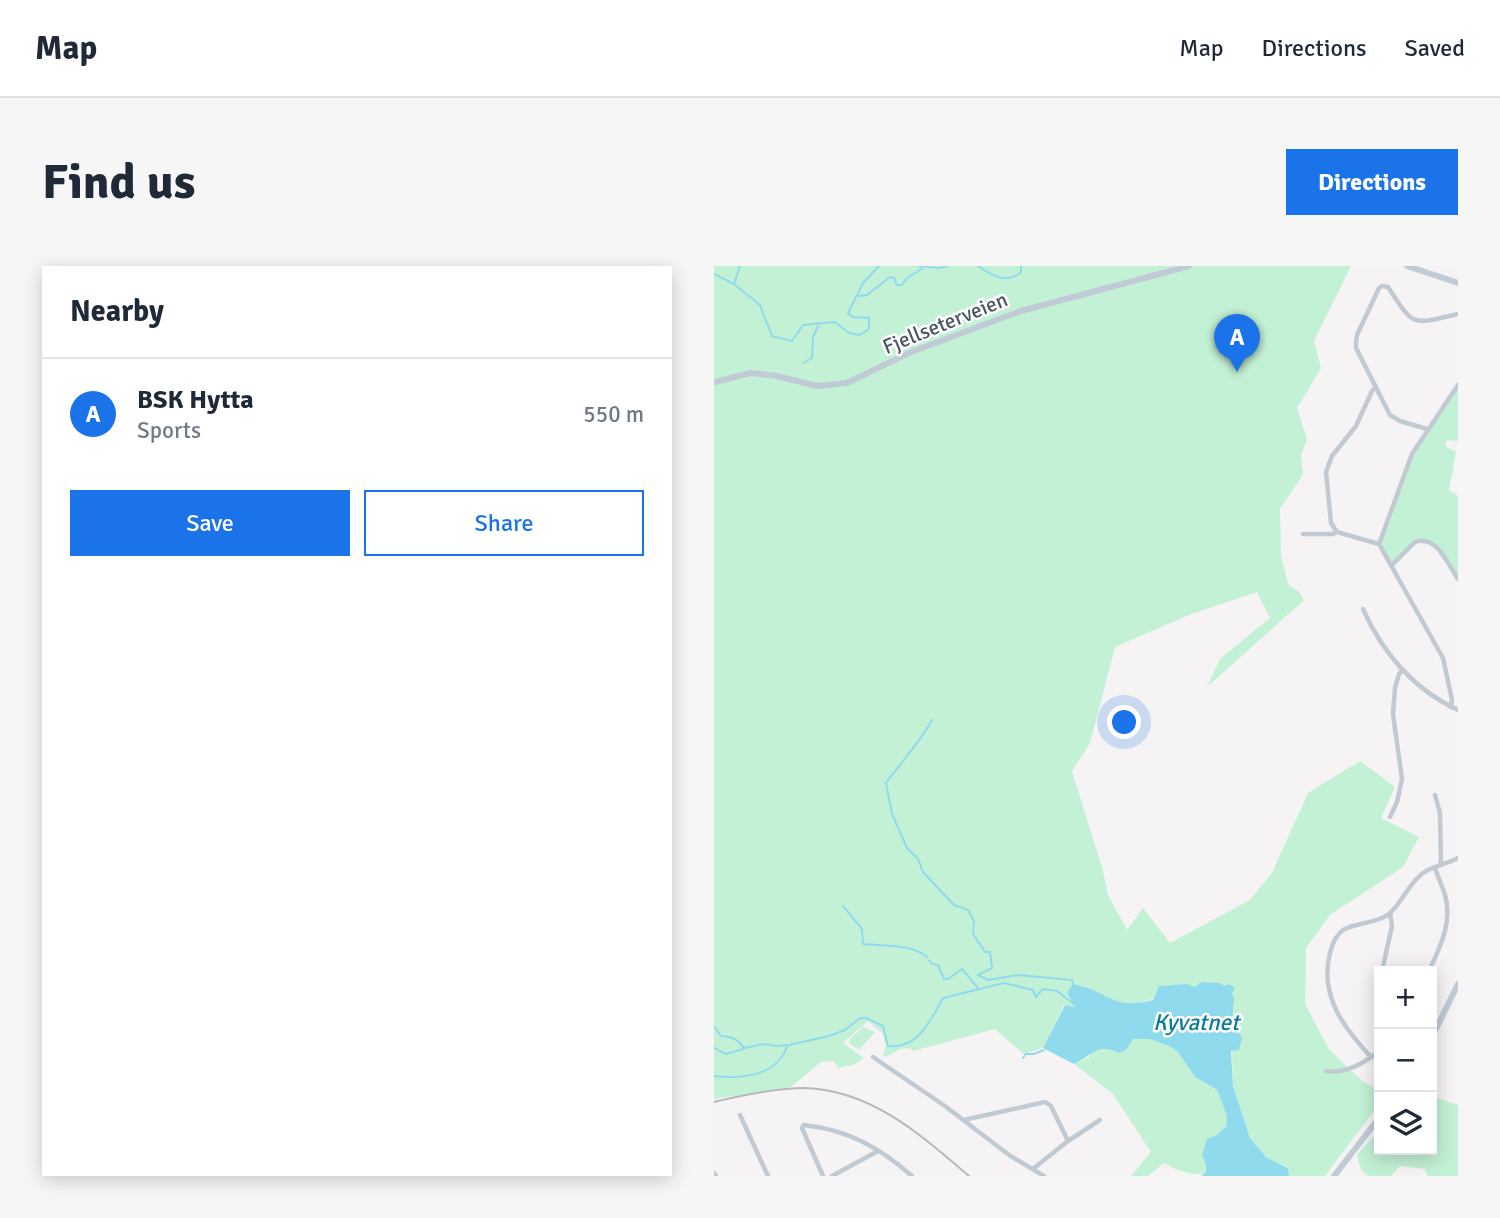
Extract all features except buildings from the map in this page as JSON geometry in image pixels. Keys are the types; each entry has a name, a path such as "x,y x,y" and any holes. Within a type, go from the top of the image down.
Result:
{"street":[{"name":"Fjellseterveien","path":"714,382 751,373 817,386 847,383 911,352 1021,311 1189,266"},
{"path":"1407,266 1458,283"},
{"path":"1427,429 1393,418 1356,348 1357,335 1379,288 1384,285 1389,288 1403,312 1412,318 1429,321 1458,314"},
{"path":"1379,544 1412,454 1458,385"},
{"path":"1337,532 1331,523 1326,472 1332,456 1356,426 1376,387"},
{"path":"1303,534 1337,532 1379,544 1443,657 1451,707"},
{"path":"1392,565 1415,542 1428,541 1434,544 1458,579"},
{"path":"1363,609 1378,640 1403,670 1424,690 1458,710"},
{"path":"1390,817 1397,802 1402,779 1394,714 1395,688 1403,670"},
{"path":"1431,966 1448,921 1438,867 1440,813 1435,795"},
{"path":"1371,1057 1343,1025 1329,991 1329,960 1334,942 1341,932 1390,913 1421,874 1458,859"},
{"path":"1383,966 1392,926 1390,913"},
{"path":"1436,1029 1458,984"},
{"path":"1326,1071 1346,1070 1374,1055"},
{"path":"873,1057 1009,1155 1044,1176"},
{"path":"963,1120 1045,1102 1051,1106 1068,1141"},
{"path":"740,1115 768,1176"},
{"path":"1034,1168 1100,1119"},
{"path":"1334,1176 1374,1124"},
{"path":"823,1176 802,1126 844,1132 863,1140 912,1176"},
{"path":"832,1176 879,1150"}],"green space":[{"path":"714,266 1351,266 1314,341 1321,368 1297,408 1307,439 1301,455 1303,475 1280,508 1281,556 1288,584 1299,592 1304,600 1207,687 1220,659 1270,618 1257,592 1189,615 1115,647 1090,743 1072,771 1108,895 1127,930 1143,908 1170,943 1250,900 1272,873 1308,793 1360,761 1395,787 1381,818 1419,837 1403,867 1330,915 1306,948 1305,1004 1329,1049 1361,1080 1374,1087 1374,1111 1325,1176 1289,1176 1288,1167 1266,1157 1250,1138 1233,1086 1231,1025 1234,998 1232,991 1219,983 1201,982 1195,987 1180,988 1130,1004 1110,1000 1083,986 1067,993 1075,1007 1064,1005 1043,1048 1024,1054 995,1029 913,1051 910,1048 901,1049 885,1057 883,1034 868,1021 843,1043 864,1058 853,1065 838,1068 834,1061 821,1062 791,1087 714,1099"},
{"path":"1458,385 1458,441 1447,440 1445,446 1456,452 1449,490 1458,496 1458,575 1434,544 1420,540 1392,565 1379,544 1412,454"},
{"path":"863,1027 875,1032 859,1050 850,1044 849,1040"},
{"path":"1132,1039 1150,1039 1171,1047 1178,1052 1195,1077 1217,1090 1227,1116 1226,1127 1212,1148 1206,1173 1184,1172 1164,1163 1148,1176 1131,1176 1151,1152 1113,1094 1074,1064 1101,1048 1127,1049"},
{"path":"1437,1098 1458,1105 1458,1176 1428,1176 1425,1169 1400,1166 1391,1176 1368,1176 1361,1170 1357,1155 1374,1136 1374,1155 1437,1155"}],"water":[{"name":"Kyvatnet","path":"1201,982 1225,986 1229,984 1235,988 1232,993 1232,1025 1242,1037 1239,1050 1231,1051 1233,1086 1250,1138 1266,1157 1288,1168 1289,1176 1201,1176 1206,1172 1202,1155 1207,1139 1226,1127 1227,1116 1217,1090 1195,1077 1178,1052 1171,1047 1150,1039 1133,1039 1127,1049 1120,1053 1100,1049 1074,1064 1043,1048 1065,1005 1075,1007 1067,993 1073,984 1119,1002 1139,1003 1153,1000 1159,986 1187,984 1195,987"}],"waterway":[{"path":"734,284 740,266"},
{"path":"714,274 734,284 760,305 772,336 792,341 803,325 835,322 849,333 860,335 869,329 869,318 853,317 848,313 863,283 879,266"},
{"path":"919,266 948,266"},
{"path":"978,266 1005,278 1016,276 1021,272 1021,266"},
{"path":"859,296 867,295 890,277 894,278 897,285 902,285 907,278 923,268"},
{"path":"803,363 812,358 813,337 818,326"},
{"path":"932,720 886,783 892,814 907,848 918,859 923,872 954,905 968,910 974,921 973,934 985,952 990,952 992,968 978,975 988,980 1018,975 1072,980 1073,984"},
{"path":"843,906 862,929 863,944 906,948 927,957"},
{"path":"929,960 938,965 944,979 962,969 978,988"},
{"path":"714,1026 721,1036 734,1039 744,1048 764,1044 789,1045 829,1036 845,1030 860,1018 866,1018 883,1026 888,1046 898,1046 908,1043 922,1031 943,998 1004,983 1033,990 1036,997 1043,989 1057,991 1075,1005"},
{"path":"714,1076 747,1076 766,1070 782,1057 787,1047"},
{"path":"714,1048 726,1054 743,1049"},
{"path":"1023,1058 1026,1054 1044,1050"}],"tram line":[{"path":"714,1102 794,1088 829,1091 852,1097 894,1117 969,1176"}],"place":[{"name":"BSK Hytta","path":"1237,372"}]}
